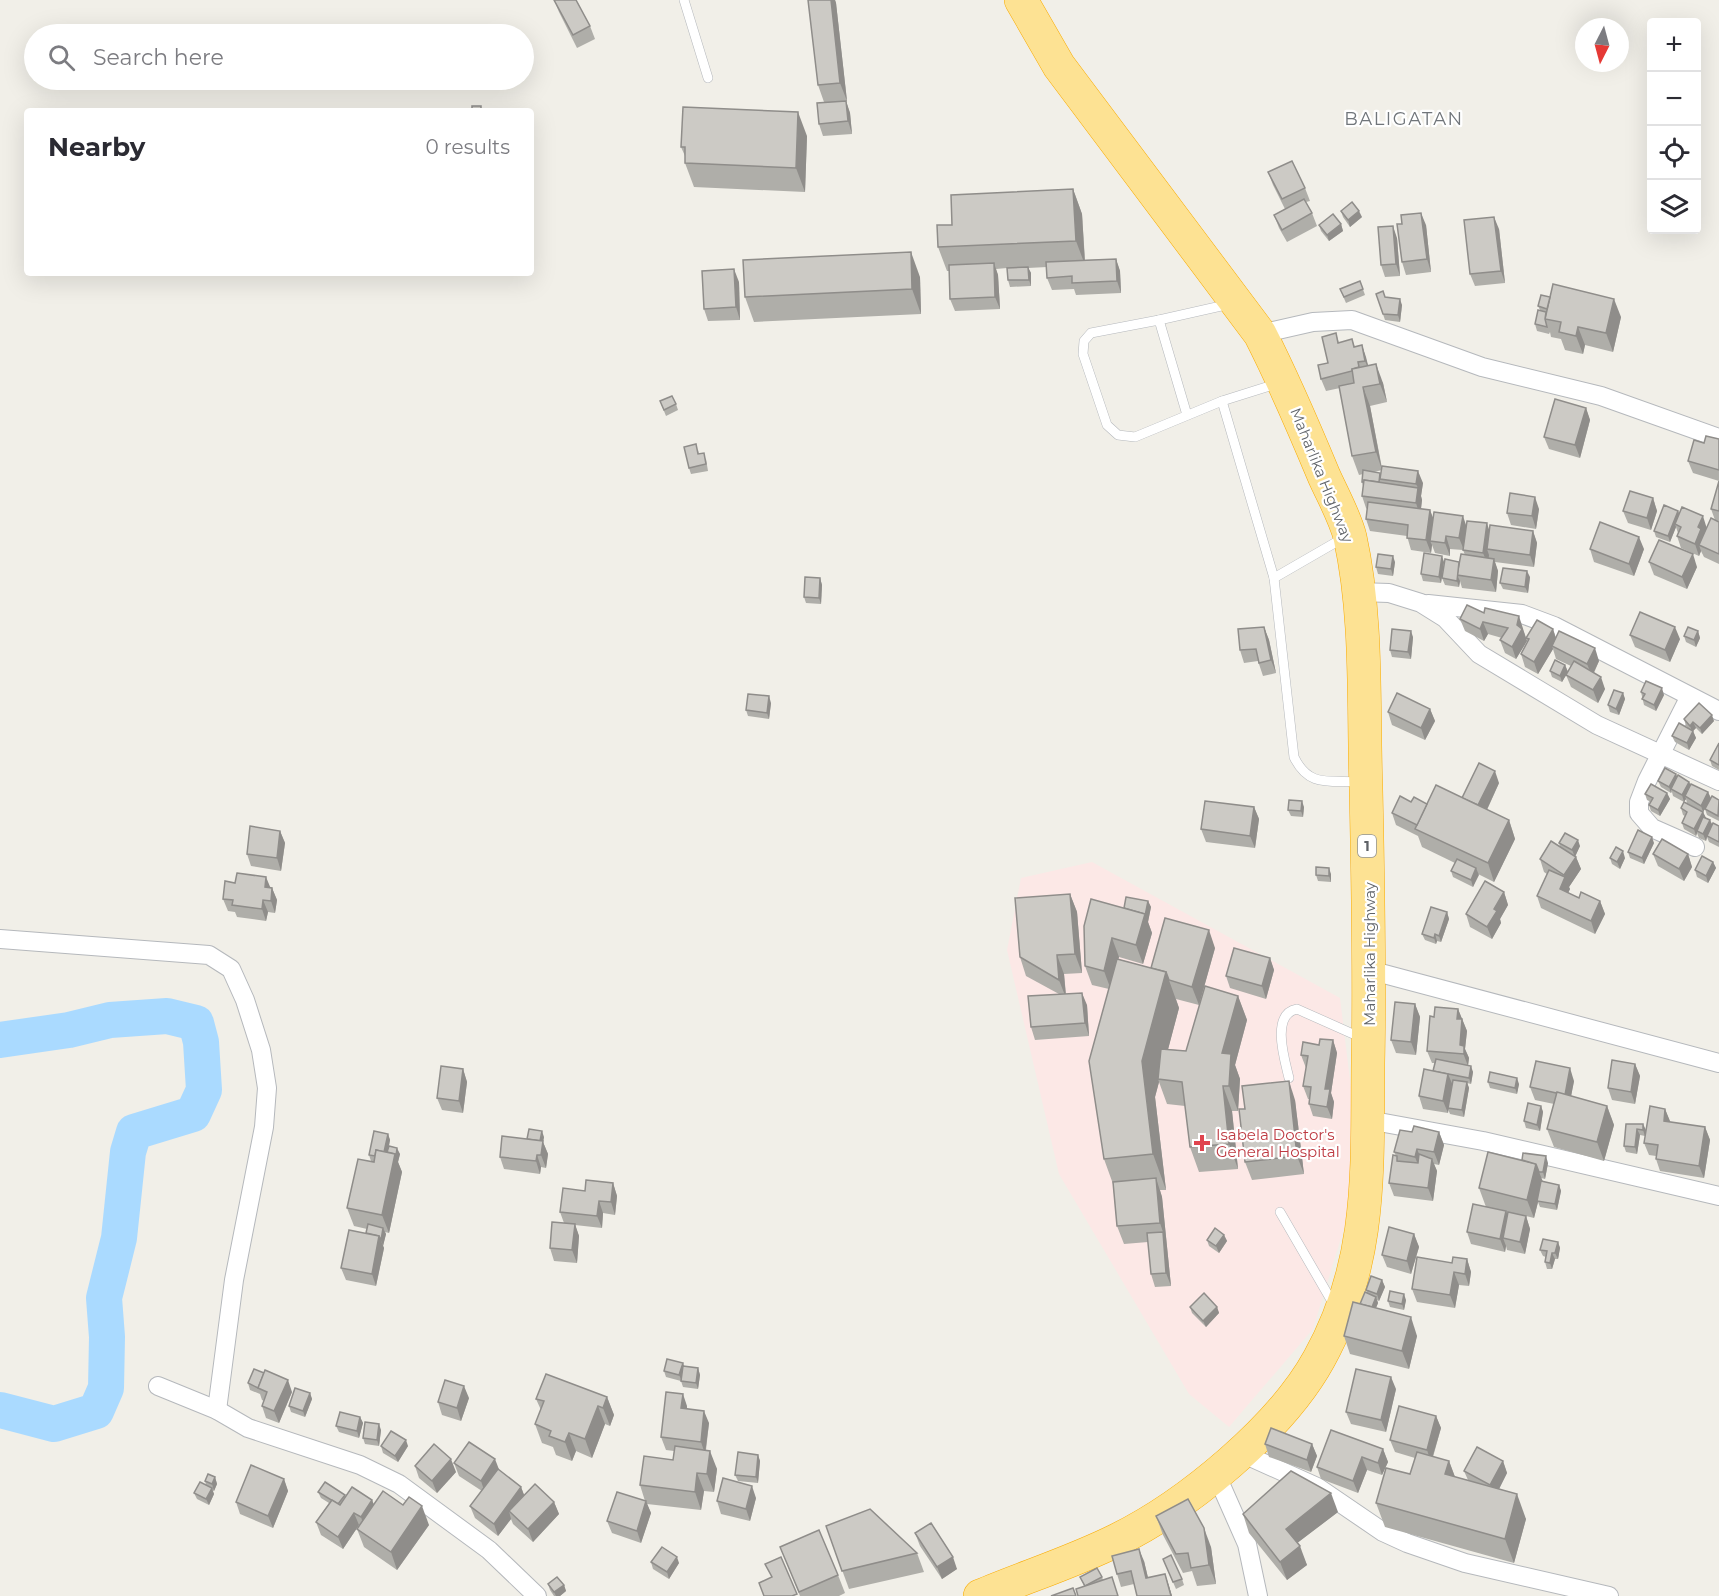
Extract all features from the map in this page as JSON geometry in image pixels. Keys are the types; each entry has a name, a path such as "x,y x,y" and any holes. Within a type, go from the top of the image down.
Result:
{"highway":[{"name":"Maharlika Highway","path":"980,1596 1117,1540 1175,1506 1216,1474 1276,1417 1319,1360 1340,1314 1358,1257 1368,1189 1369,970 1365,782 1359,592 1349,534 1284,381 1260,334 1059,66 1021,0"}],"street":[{"path":"1260,334 1313,322 1352,320 1482,367 1600,396 1719,438"},
{"path":"1359,592 1389,593 1421,603 1522,614 1573,635 1689,698 1719,711"},
{"path":"1421,603 1445,618 1479,654 1596,725 1719,781"},
{"path":"1689,698 1663,754 1647,781 1639,802 1639,813 1652,828 1695,847"},
{"path":"0,939 209,955 231,969 245,1000 261,1050 267,1088 264,1127 234,1280 217,1410"},
{"path":"1369,970 1719,1063"},
{"path":"1368,1120 1484,1141 1719,1196"},
{"path":"158,1386 217,1410 248,1428 360,1465 399,1484 489,1550 537,1596"},
{"path":"1239,1452 1317,1487 1383,1532 1407,1543 1465,1563 1609,1596"},
{"path":"1216,1474 1247,1544 1258,1596"}],"lane":[{"path":"684,0 708,78"},
{"path":"1236,303 1091,333 1084,341 1083,354 1107,425 1118,435 1135,437 1222,401 1284,381"},
{"path":"1159,320 1187,415"},
{"path":"1222,401 1274,578 1294,757 1300,770 1311,779 1365,782"},
{"path":"1274,578 1349,534"},
{"path":"1289,1078 1282,1036 1285,1018 1293,1010 1297,1009 1329,1022 1369,1042"},
{"path":"1280,1212 1340,1314"}],"shaded area":[{"name":"Isabela Doctor's General Hospital","path":"1092,862 1340,998 1354,1113 1349,1212 1313,1329 1229,1427 1189,1394 1059,1174 1007,950 1021,878"}],"building":[{"path":"554,0 576,0 590,26 573,35"},
{"path":"808,0 831,0 840,83 818,85"},
{"path":"846,101 848,121 819,124 817,103"},
{"path":"683,107 798,112 796,168 685,163 685,147 681,147"},
{"path":"1292,161 1305,188 1282,199 1268,172"},
{"path":"1073,189 1076,241 938,247 937,225 952,225 951,195"},
{"path":"1304,199 1312,213 1282,230 1274,215"},
{"path":"1352,202 1359,211 1348,220 1341,211"},
{"path":"1421,213 1427,259 1402,262 1397,224 1402,224 1401,215"},
{"path":"1333,214 1341,224 1327,235 1319,225"},
{"path":"1494,217 1501,271 1470,274 1464,220"},
{"path":"1393,226 1396,264 1381,265 1378,227"},
{"path":"911,252 912,289 745,297 743,260"},
{"path":"1116,259 1117,281 1072,283 1072,276 1047,278 1046,262"},
{"path":"994,263 995,297 950,299 949,265"},
{"path":"1028,267 1029,280 1008,280 1007,268"},
{"path":"734,269 736,307 704,309 702,271"},
{"path":"1360,281 1363,289 1344,297 1340,289"},
{"path":"1553,284 1614,299 1606,333 1578,327 1576,336 1559,332 1561,322 1545,319"},
{"path":"1383,291 1385,297 1400,299 1398,315 1383,314 1376,294"},
{"path":"1541,295 1550,297 1547,309 1538,306"},
{"path":"1538,310 1546,312 1547,327 1535,324"},
{"path":"1336,333 1338,343 1352,339 1354,347 1362,345 1365,361 1358,362 1359,367 1352,371 1321,379 1318,365 1328,363 1322,337"},
{"path":"1376,364 1380,384 1363,387 1376,452 1352,456 1339,386 1354,383 1352,369"},
{"path":"672,396 676,404 664,410 660,401"},
{"path":"1555,399 1586,408 1575,445 1544,437"},
{"path":"1706,436 1719,439 1719,470 1688,461 1694,440 1704,443"},
{"path":"696,444 698,454 704,453 706,464 689,468 684,447"},
{"path":"1382,466 1418,471 1416,484 1380,479"},
{"path":"1363,470 1380,473 1379,482 1364,480 1362,482"},
{"path":"1364,480 1418,488 1416,503 1362,496"},
{"path":"1719,481 1719,511 1711,509"},
{"path":"1630,491 1653,498 1647,518 1623,511"},
{"path":"1510,493 1535,497 1532,516 1507,513"},
{"path":"1368,502 1430,510 1426,540 1407,538 1408,525 1366,519"},
{"path":"1664,505 1678,511 1668,536 1654,531"},
{"path":"1682,507 1703,516 1695,544 1677,536 1681,527 1675,524"},
{"path":"1434,512 1463,516 1459,538 1446,536 1445,543 1430,541"},
{"path":"1711,518 1719,522 1719,554 1699,545"},
{"path":"1467,521 1487,523 1483,553 1463,550"},
{"path":"1600,522 1639,537 1629,564 1590,549"},
{"path":"1490,525 1533,531 1530,555 1487,549"},
{"path":"1659,540 1693,554 1682,577 1649,562"},
{"path":"1424,553 1442,556 1439,577 1421,574"},
{"path":"1378,554 1393,556 1391,569 1376,567"},
{"path":"1461,554 1494,559 1491,580 1457,575"},
{"path":"1445,559 1459,562 1457,581 1442,578"},
{"path":"1503,568 1527,571 1525,587 1500,583"},
{"path":"805,577 820,578 819,598 804,597"},
{"path":"1467,605 1484,613 1485,608 1519,616 1517,625 1522,629 1512,647 1500,640 1508,628 1483,622 1480,629 1460,619"},
{"path":"1640,612 1675,627 1665,650 1630,635"},
{"path":"1537,620 1553,629 1534,662 1521,654 1529,639 1526,638"},
{"path":"1264,627 1271,660 1259,663 1256,649 1240,650 1238,629"},
{"path":"1688,627 1698,631 1694,640 1684,636"},
{"path":"1392,629 1411,631 1408,652 1390,650"},
{"path":"1559,631 1595,648 1587,664 1552,646"},
{"path":"1555,660 1565,665 1560,676 1550,671"},
{"path":"1574,661 1601,677 1593,690 1566,675"},
{"path":"1646,681 1662,688 1654,705 1642,699 1645,694 1641,692"},
{"path":"1614,690 1623,693 1616,709 1608,705"},
{"path":"1397,693 1430,709 1421,728 1388,712"},
{"path":"748,694 769,696 767,713 746,710"},
{"path":"1699,703 1712,715 1700,728 1693,722 1690,726 1684,719"},
{"path":"1679,723 1693,731 1687,743 1672,736"},
{"path":"1719,743 1719,765 1710,760"},
{"path":"1479,763 1495,771 1478,805 1462,798"},
{"path":"1665,768 1676,774 1669,787 1658,781"},
{"path":"1678,775 1689,782 1682,795 1671,789"},
{"path":"1651,784 1667,793 1658,810 1649,805 1653,798 1645,794"},
{"path":"1691,784 1708,792 1701,806 1685,796"},
{"path":"1436,785 1509,820 1488,863 1415,829"},
{"path":"1400,796 1411,802 1414,797 1427,804 1417,825 1392,813"},
{"path":"1712,796 1719,800 1718,816 1705,809"},
{"path":"1289,800 1302,801 1301,811 1288,810"},
{"path":"1205,801 1254,807 1250,836 1201,829"},
{"path":"1684,802 1703,812 1694,829 1682,823 1687,812 1681,808"},
{"path":"1703,817 1710,820 1703,834 1697,831"},
{"path":"1713,823 1719,826 1719,842 1707,836"},
{"path":"250,826 280,831 277,858 247,854"},
{"path":"1638,830 1652,837 1642,858 1628,852"},
{"path":"1565,833 1578,840 1572,850 1559,843"},
{"path":"1662,839 1688,854 1679,869 1653,854"},
{"path":"1551,841 1576,857 1564,875 1540,859"},
{"path":"1616,847 1623,851 1617,862 1610,858"},
{"path":"1702,856 1713,862 1706,876 1695,870"},
{"path":"1457,859 1476,868 1471,880 1451,871"},
{"path":"1316,867 1329,868 1329,876 1316,875"},
{"path":"1549,870 1565,877 1560,889 1579,898 1581,892 1600,901 1591,921 1537,896"},
{"path":"237,873 266,877 265,887 272,888 271,901 263,900 262,909 232,905 233,900 223,899 225,881 235,883"},
{"path":"1485,881 1504,892 1494,909 1497,911 1487,927 1466,914"},
{"path":"1070,894 1075,954 1057,955 1059,980 1020,957 1015,898"},
{"path":"1126,897 1148,901 1145,916 1145,914 1124,908"},
{"path":"1091,899 1145,914 1136,945 1112,938 1104,971 1085,966 1084,926"},
{"path":"1431,907 1447,912 1439,936 1435,934 1434,938 1422,934"},
{"path":"1165,918 1209,930 1192,987 1169,980 1166,972 1151,968"},
{"path":"1234,948 1270,958 1262,986 1226,976"},
{"path":"1117,959 1166,972 1142,1061 1153,1154 1104,1159 1089,1061"},
{"path":"1205,986 1238,996 1222,1053 1231,1054 1229,1086 1223,1086 1229,1144 1190,1147 1182,1082 1158,1079 1161,1049 1186,1051"},
{"path":"1082,993 1085,1023 1031,1027 1028,996"},
{"path":"1395,1002 1415,1004 1411,1042 1391,1040"},
{"path":"1435,1007 1458,1009 1457,1019 1462,1019 1460,1045 1464,1046 1464,1054 1427,1051 1430,1016 1434,1017"},
{"path":"1320,1039 1333,1040 1325,1089 1330,1089 1327,1107 1309,1104 1311,1087 1303,1086 1308,1056 1301,1055 1303,1042 1319,1045"},
{"path":"1436,1059 1471,1066 1469,1078 1433,1071"},
{"path":"1612,1060 1635,1064 1631,1092 1608,1088"},
{"path":"1536,1061 1570,1068 1565,1095 1530,1087"},
{"path":"441,1066 463,1069 459,1101 437,1098"},
{"path":"1424,1069 1448,1074 1443,1101 1419,1096"},
{"path":"1490,1072 1517,1078 1515,1088 1488,1082"},
{"path":"1453,1080 1467,1082 1462,1110 1448,1108"},
{"path":"1289,1081 1297,1156 1245,1162 1239,1109 1245,1109 1242,1086"},
{"path":"1557,1092 1607,1106 1597,1142 1547,1129"},
{"path":"1528,1103 1541,1106 1537,1125 1524,1121"},
{"path":"1650,1106 1665,1109 1664,1121 1705,1127 1699,1166 1656,1159 1658,1145 1644,1143"},
{"path":"1626,1124 1643,1124 1643,1130 1637,1129 1635,1147 1624,1146"},
{"path":"1414,1126 1439,1132 1434,1152 1417,1149 1415,1157 1394,1152 1400,1130 1412,1132"},
{"path":"529,1129 542,1131 540,1141 527,1139"},
{"path":"374,1131 388,1134 384,1152 376,1150 375,1156 369,1155"},
{"path":"502,1136 543,1141 541,1155 537,1155 536,1161 500,1157"},
{"path":"389,1146 397,1148 396,1156 387,1152"},
{"path":"376,1150 395,1154 382,1215 347,1208 358,1159 374,1162"},
{"path":"1488,1152 1536,1164 1527,1200 1479,1188"},
{"path":"1523,1153 1546,1156 1543,1172 1539,1172 1536,1164 1522,1160"},
{"path":"1419,1154 1432,1159 1428,1188 1389,1183 1393,1155 1397,1156 1397,1161 1418,1163"},
{"path":"1156,1178 1160,1223 1117,1226 1113,1182"},
{"path":"586,1180 613,1183 611,1202 599,1201 597,1216 560,1212 563,1188 585,1191"},
{"path":"1541,1181 1559,1185 1555,1204 1537,1201"},
{"path":"1473,1204 1506,1211 1500,1239 1467,1232"},
{"path":"1508,1212 1526,1216 1520,1242 1503,1238"},
{"path":"552,1222 575,1224 572,1250 550,1248"},
{"path":"368,1224 383,1228 381,1240 379,1236 366,1233"},
{"path":"1389,1227 1414,1234 1407,1261 1382,1255"},
{"path":"1215,1228 1224,1235 1216,1246 1207,1240"},
{"path":"349,1230 379,1236 372,1274 341,1268"},
{"path":"1163,1232 1166,1273 1151,1274 1147,1233"},
{"path":"1543,1239 1558,1242 1550,1263 1545,1262 1547,1251 1540,1250"},
{"path":"1417,1257 1452,1263 1453,1257 1467,1259 1465,1274 1454,1272 1450,1295 1412,1289"},
{"path":"1371,1276 1382,1280 1377,1294 1366,1290"},
{"path":"1390,1291 1404,1294 1402,1304 1388,1301"},
{"path":"1365,1292 1376,1297 1372,1307 1360,1304"},
{"path":"1204,1293 1217,1307 1203,1321 1190,1307"},
{"path":"1353,1302 1411,1317 1402,1351 1344,1336"},
{"path":"667,1359 683,1363 679,1375 664,1371"},
{"path":"683,1366 698,1368 696,1383 681,1381"},
{"path":"254,1369 264,1373 258,1388 248,1383"},
{"path":"1356,1369 1391,1377 1381,1420 1346,1412"},
{"path":"265,1370 288,1380 274,1411 262,1406 267,1392 258,1388"},
{"path":"546,1374 607,1397 603,1408 598,1406 585,1439 569,1433 565,1442 549,1436 551,1431 535,1424 544,1401 536,1399"},
{"path":"445,1380 464,1386 457,1408 438,1402"},
{"path":"295,1388 310,1393 303,1411 289,1406"},
{"path":"666,1392 683,1394 681,1408 704,1411 701,1442 661,1437"},
{"path":"1399,1406 1436,1416 1427,1450 1390,1440"},
{"path":"340,1412 360,1417 357,1431 336,1426"},
{"path":"365,1422 379,1424 377,1440 363,1438"},
{"path":"1271,1428 1312,1444 1307,1460 1265,1444"},
{"path":"1331,1430 1383,1449 1378,1463 1362,1457 1353,1481 1317,1467"},
{"path":"391,1431 406,1440 395,1456 381,1446"},
{"path":"469,1442 495,1459 481,1481 454,1463"},
{"path":"434,1444 451,1459 432,1481 415,1466"},
{"path":"675,1446 710,1451 707,1474 697,1473 695,1492 640,1485 644,1456 673,1460"},
{"path":"1477,1447 1503,1461 1490,1485 1464,1471"},
{"path":"738,1452 758,1455 756,1477 735,1475"},
{"path":"1417,1452 1449,1461 1445,1474 1517,1494 1505,1539 1376,1503 1386,1468 1410,1474"},
{"path":"251,1465 284,1479 268,1516 236,1502"},
{"path":"498,1469 521,1487 494,1524 470,1506"},
{"path":"1291,1471 1331,1493 1286,1529 1300,1546 1280,1562 1243,1514"},
{"path":"208,1474 215,1477 212,1484 205,1481"},
{"path":"723,1478 752,1486 746,1509 717,1501"},
{"path":"200,1482 212,1488 206,1499 194,1493"},
{"path":"325,1482 345,1495 338,1504 318,1492"},
{"path":"535,1484 554,1502 528,1529 509,1511"},
{"path":"352,1487 372,1500 361,1517 354,1513 338,1537 316,1522 332,1500 340,1505"},
{"path":"383,1491 403,1505 409,1497 422,1506 391,1552 357,1529"},
{"path":"617,1492 646,1501 637,1531 607,1521"},
{"path":"1188,1499 1204,1528 1209,1565 1191,1568 1188,1553 1176,1554 1156,1516"},
{"path":"870,1509 917,1553 842,1571 826,1526"},
{"path":"931,1523 953,1557 937,1567 915,1533"},
{"path":"819,1530 838,1575 799,1592 780,1547"},
{"path":"662,1547 677,1557 667,1572 651,1562"},
{"path":"1139,1549 1146,1578 1165,1574 1171,1596 1137,1596 1131,1571 1117,1574 1112,1556"},
{"path":"1171,1555 1182,1579 1173,1582 1163,1559"},
{"path":"781,1557 797,1594 764,1596 759,1583 772,1577 765,1564"},
{"path":"1097,1568 1102,1577 1085,1586 1080,1577"},
{"path":"557,1577 564,1585 554,1592 548,1584"},
{"path":"1112,1577 1118,1596 1078,1596 1076,1589"},
{"path":"1073,1588 1076,1596 1051,1596"}],"waterway":[{"path":"0,1040 69,1030 110,1020 167,1016 196,1023 201,1042 204,1090 193,1114 134,1132 128,1152 119,1238 104,1298 107,1337 106,1388 96,1411 54,1424 0,1410"}],"place":[{"name":"Isabela Doctor's General Hospital","path":"1202,1143"}],"district":[{"name":"BALIGATAN","path":"1404,119"}]}
